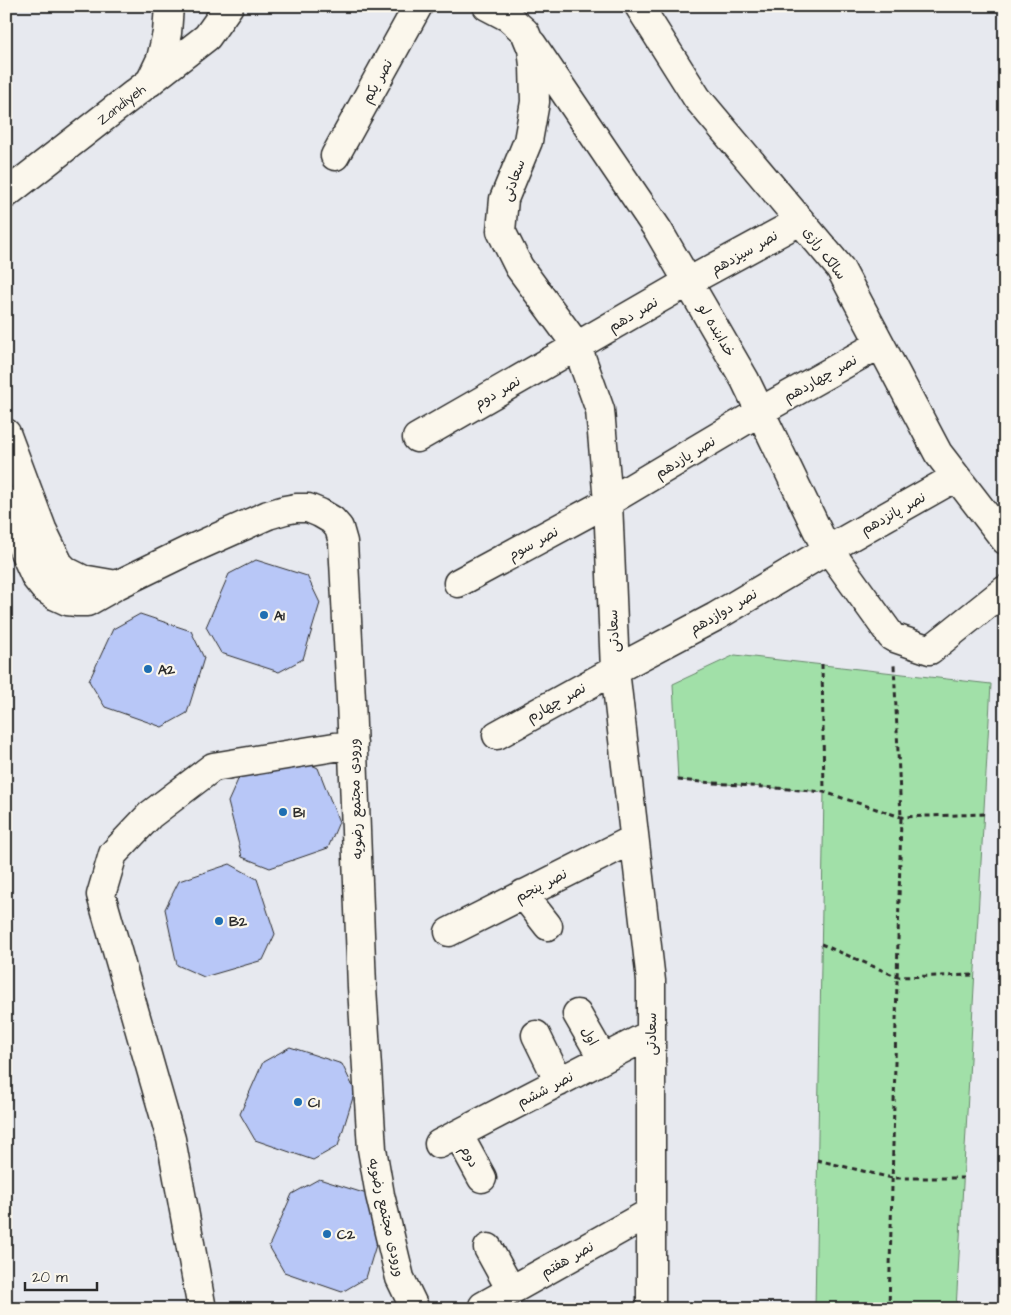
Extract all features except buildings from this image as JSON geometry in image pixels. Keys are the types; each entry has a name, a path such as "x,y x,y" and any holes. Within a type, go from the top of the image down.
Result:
{"street":[{"path":"150,82 161,59 167,33 169,6"},
{"name":"Zandiyeh","path":"6,194 207,38 229,6"},
{"name":"نصر یکم","path":"335,156 418,6"},
{"path":"487,6 508,17 525,32"},
{"name":"سالک رازی","path":"639,6 697,98 840,268 938,453 1005,540"},
{"name":"خدابنده لو","path":"525,32 658,230 746,380 822,540 892,637"},
{"name":"سعادتی","path":"525,32 532,49 535,102 528,141 504,199 502,232 519,267 577,346 600,410 608,502 615,670 651,981 651,1309"},
{"name":"نصر سیزدهم","path":"688,282 800,221"},
{"name":"نصر دهم","path":"577,346 688,282"},
{"name":"نصر چهاردهم","path":"761,412 880,344"},
{"name":"نصر دوم","path":"417,438 577,346"},
{"name":"نصر یازدهم","path":"608,502 761,412"},
{"path":"6,433 42,529 59,564 66,572 82,579 117,585"},
{"name":"نصر پانزدهم","path":"829,549 956,477"},
{"name":"ورودی مجتمع رضویه","path":"6,501 16,534 36,578 44,588 67,601 87,602 117,585 196,547 268,515 284,510 308,508 332,520 339,528 343,542 362,987 372,1149 380,1195 400,1278 415,1309"},
{"name":"نصر سوم","path":"458,583 608,502"},
{"name":"نصر دوازدهم","path":"615,670 714,617 829,549"},
{"path":"892,637 930,650 1005,590"},
{"name":"نصر چهارم","path":"497,735 615,670"},
{"path":"202,1309 171,1139 101,895 113,854 150,815 213,768 353,744"},
{"name":"نصر پنجم","path":"449,932 634,838"},
{"path":"523,894 548,926"},
{"name":"اول","path":"577,1014 603,1059"},
{"name":"نصر ششم","path":"448,1139 651,1034"},
{"path":"536,1035 559,1082"},
{"name":"دوم","path":"448,1139 482,1178"},
{"name":"نصر هفتم","path":"483,1306 651,1212"},
{"path":"488,1248 511,1290"}],"path":[{"path":"889,1309 902,817 892,637"},
{"path":"822,664 824,792"},
{"path":"678,780 824,792 902,817 984,814"},
{"path":"821,944 898,977 974,975"},
{"path":"818,1160 892,1178 963,1178"}],"green space":[{"path":"735,655 991,684 956,1309 815,1309 824,792 678,780 673,684"}],"place":[{"name":"A1","path":"264,615"},
{"name":"A2","path":"148,669"},
{"name":"B1","path":"283,812"},
{"name":"B2","path":"219,921"},
{"name":"C1","path":"298,1102"},
{"name":"C2","path":"327,1234"}]}
